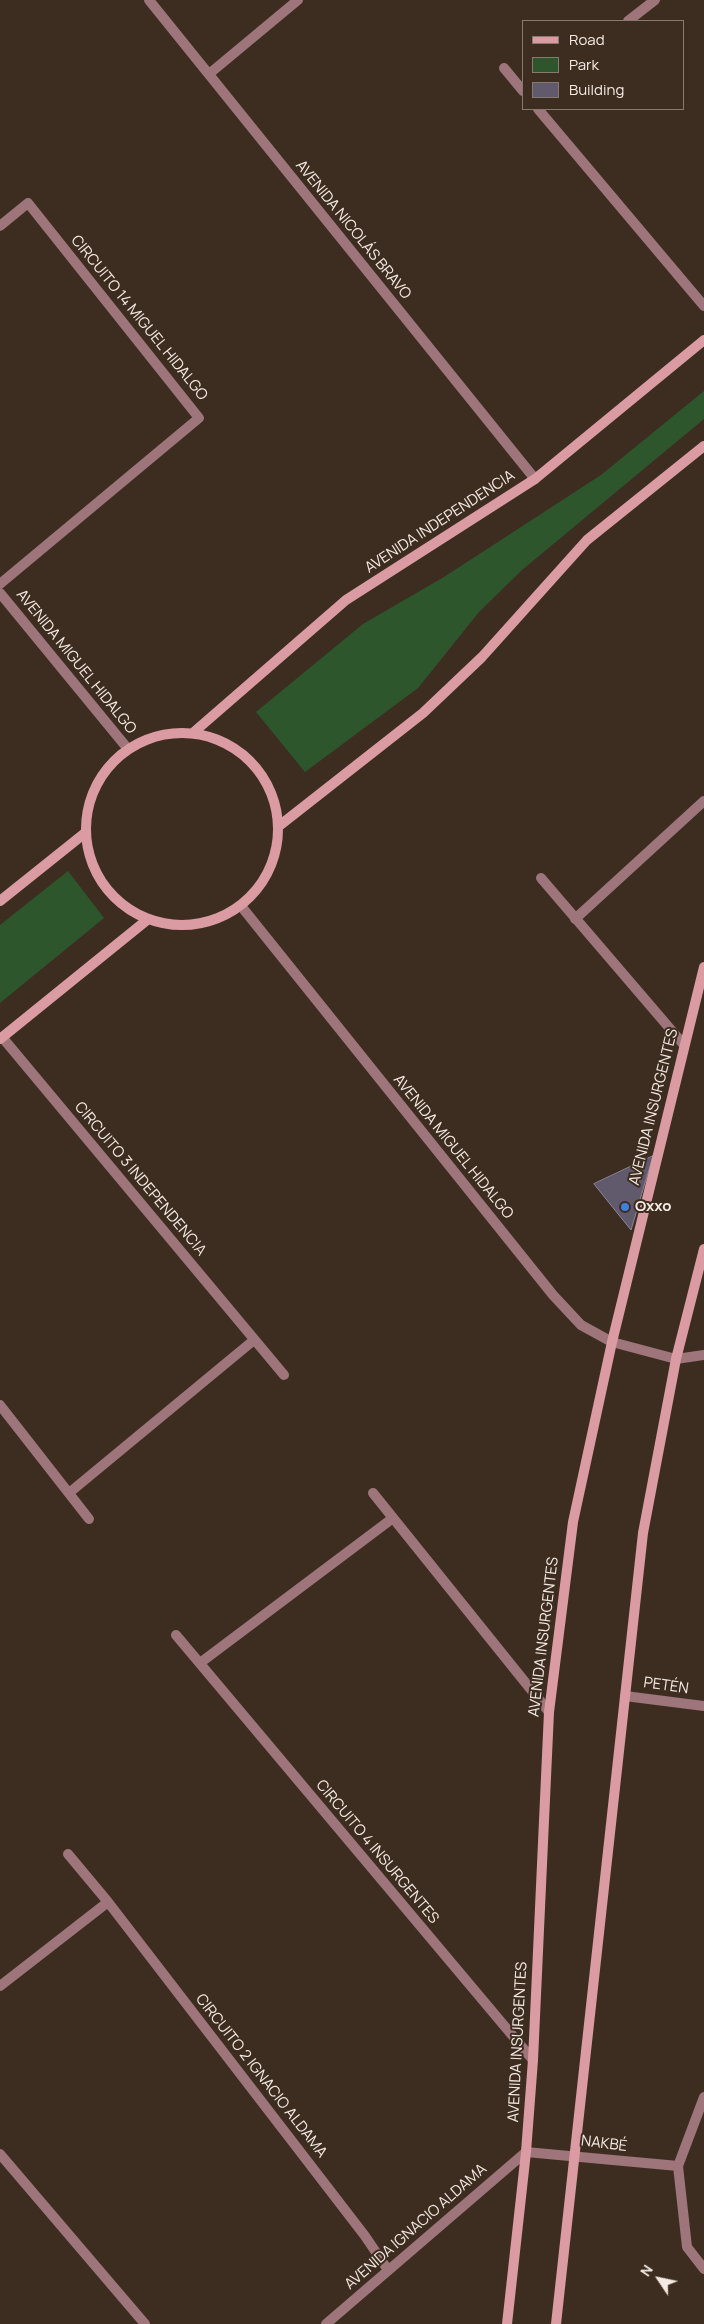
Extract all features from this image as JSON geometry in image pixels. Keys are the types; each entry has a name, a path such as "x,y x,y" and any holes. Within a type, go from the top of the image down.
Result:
{"main road":[{"name":"AVENIDA INDEPENDENCIA","path":"194,732 346,600 535,479 704,340"},
{"path":"279,826 423,713 482,657 587,540 704,446"},
{"path":"194,732 227,742 254,764 272,793 279,826 269,871 241,906 212,922 179,927 147,920 116,900 93,870 85,833 89,801 93,793 104,772 128,749 160,735 194,732"},
{"path":"0,900 85,833"},
{"path":"1,1038 147,920"},
{"name":"AVENIDA INSURGENTES","path":"507,2324 526,2152 533,2060 549,1712 573,1522 612,1342 704,967"},
{"path":"556,2324 643,1533 676,1359 704,1249"}],"street":[{"name":"AVENIDA NICOLÁS BRAVO","path":"149,0 535,479"},
{"path":"209,74 298,0"},
{"path":"629,20 655,0"},
{"path":"504,68 522,90"},
{"path":"539,110 704,306"},
{"name":"CIRCUITO 14 MIGUEL HIDALGO","path":"0,226 28,203 200,418 0,584"},
{"name":"AVENIDA MIGUEL HIDALGO","path":"0,594 128,749"},
{"path":"575,919 704,801"},
{"path":"541,878 684,1045"},
{"name":"AVENIDA MIGUEL HIDALGO","path":"241,906 553,1295 581,1325 612,1342 676,1359"},
{"name":"CIRCUITO 3 INDEPENDENCIA","path":"1,1038 284,1375"},
{"path":"69,1493 254,1340"},
{"path":"676,1359 704,1355"},
{"path":"0,1405 89,1519"},
{"path":"373,1493 549,1712"},
{"path":"200,1663 393,1518"},
{"name":"CIRCUITO 4 INSURGENTES","path":"176,1635 533,2060"},
{"name":"PETÉN","path":"625,1696 704,1706"},
{"name":"CIRCUITO 2 IGNACIO ALDAMA","path":"68,1854 108,1902 359,2229 388,2270"},
{"path":"0,1986 108,1902"},
{"path":"704,2097 678,2166 687,2247 704,2268"},
{"name":"NAKBÉ","path":"526,2152 575,2155 678,2166"},
{"name":"AVENIDA IGNACIO ALDAMA","path":"326,2324 526,2152"},
{"path":"0,2154 145,2324"}],"green space":[{"path":"704,391 704,419 522,570 479,612 418,688 305,772 256,712 363,624 444,577 601,475"},
{"path":"68,871 104,918 0,1003 0,925"}],"building":[{"name":"Oxxo","path":"653,1156 631,1230 594,1184"}],"place":[{"name":"Oxxo","path":"625,1207"}]}
